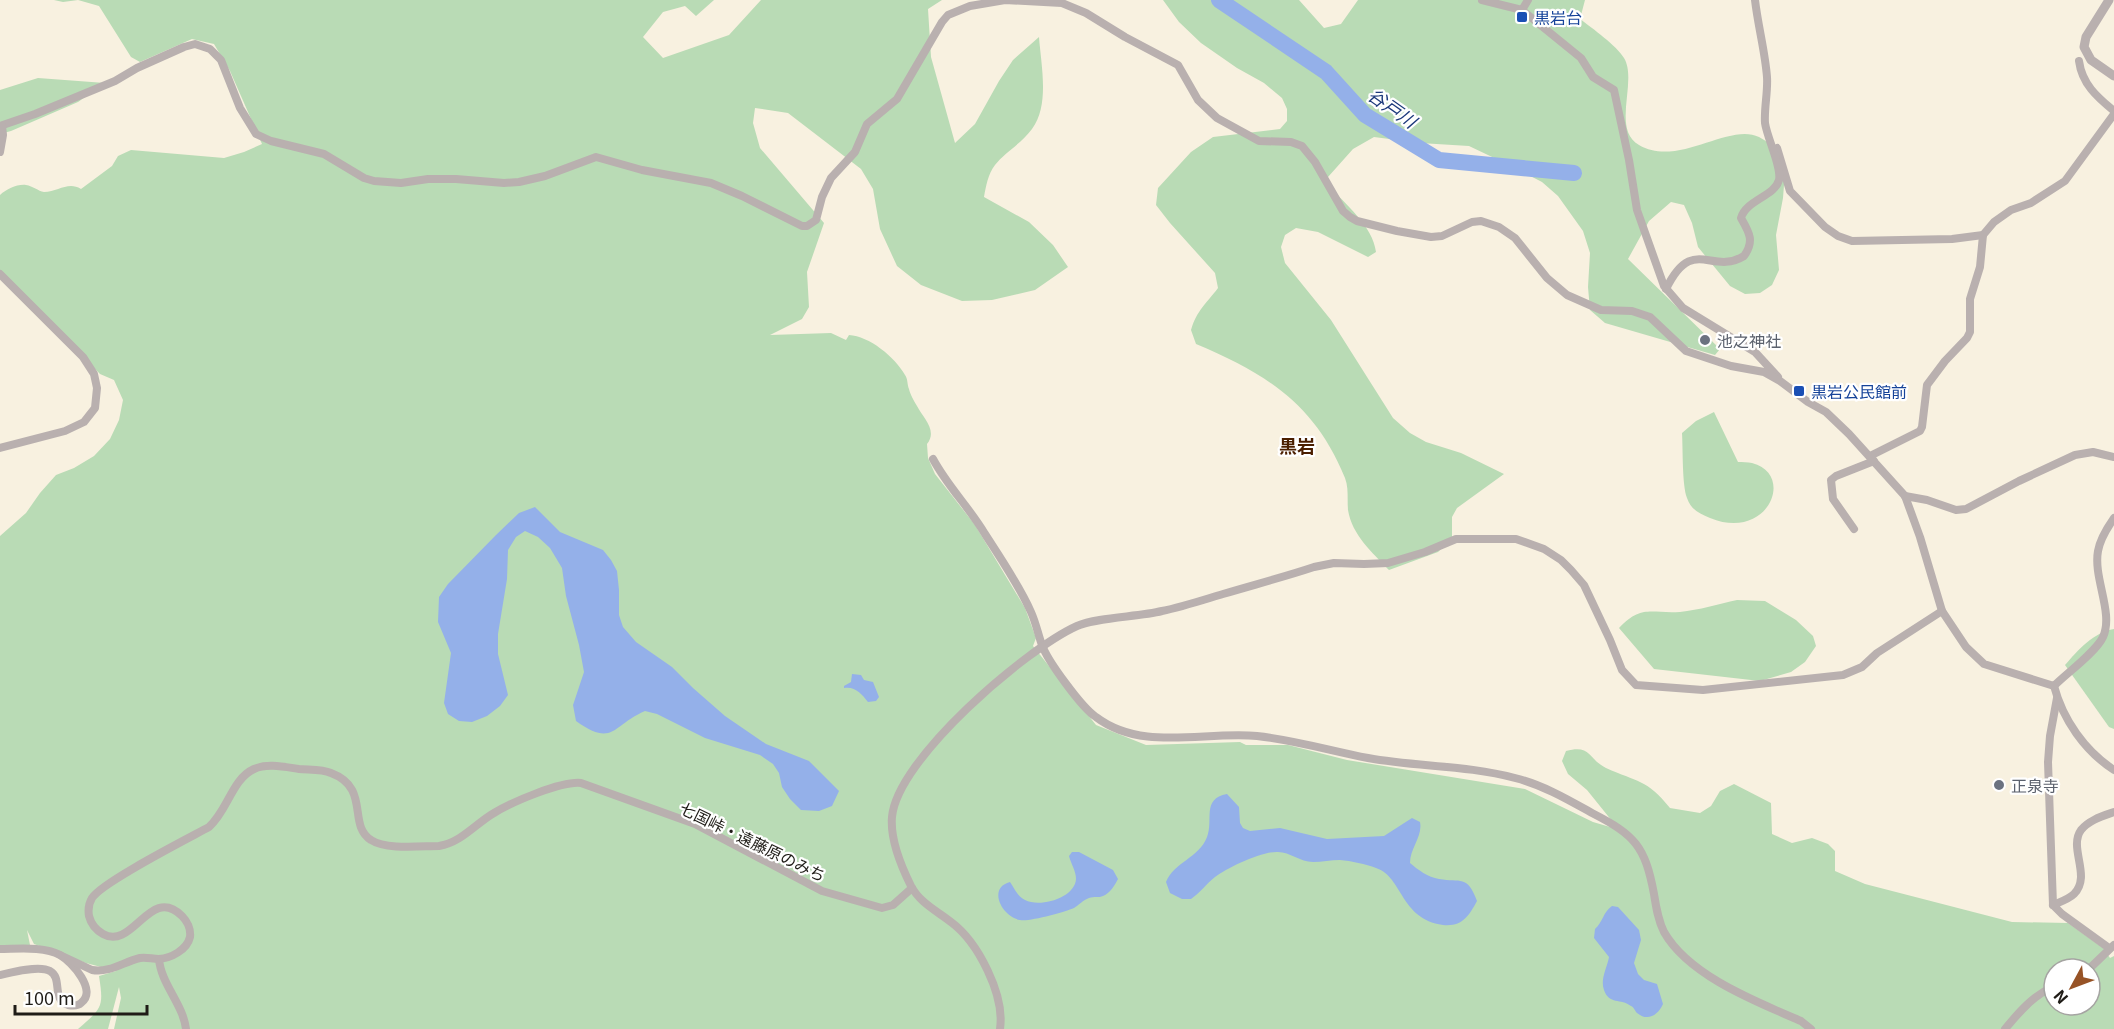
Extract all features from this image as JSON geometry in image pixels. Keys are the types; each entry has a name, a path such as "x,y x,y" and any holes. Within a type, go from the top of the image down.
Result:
{"street":[{"path":"0,152 3,135 1,126 115,81 195,44 210,49 221,60 245,118 256,134 271,141 324,154 364,178 374,181 393,183 456,179 519,182 545,176 596,157 642,170 711,183 802,226 807,226 816,220 822,197 831,178 855,152 867,124 897,99 936,30 948,15 984,2 1005,0 1061,2 1086,13 1178,65 1198,100 1217,118 1236,130 1259,141 1291,141 1302,146 1315,162 1343,211 1357,221 1431,237 1442,236 1472,222 1490,223 1507,231 1547,278 1567,295 1601,310 1632,311 1650,317 1686,351 1731,366 1764,372 1826,412 1905,496 1942,611 1966,647 1984,664 2054,686"},
{"path":"1482,0 1522,10 1581,58 1593,77 1614,90 1637,210 1666,289 1687,311 1755,352 1780,381"},
{"path":"1522,10 1528,0"},
{"path":"1666,289 1683,263 1702,258 1729,262 1744,256 1751,242 1741,218 1742,214 1746,208 1775,187 1779,181 1779,172 1765,124 1767,79 1755,0"},
{"path":"2109,0 2086,37 2084,47 2091,60 2114,76"},
{"path":"1854,529 1833,499 1832,480 1920,431 1927,385 1970,332 1970,299 1980,267 1983,235 1994,222 2011,210 2031,203 2065,181 2114,113 2097,98 2087,85 2080,72 2079,61"},
{"path":"1772,149 1776,148 1790,190 1818,221 1838,236 1852,242 1952,239 1983,235"},
{"path":"0,274 82,357 94,374 97,388 95,408 84,422 65,431 0,448"},
{"path":"1905,496 1927,500 1956,510 1966,509 2075,455 2093,452 2114,457"},
{"path":"933,459 944,481 964,502 983,530 1025,600 1039,631 1042,647 1093,716 1111,727 1129,733 1166,738 1248,735 1282,738 1370,758 1494,774 1546,788 1628,834 1647,861 1657,914 1664,932 1678,951 1715,979 1801,1021 1811,1029"},
{"path":"2054,686 2096,646 2104,634 2106,622 2098,573 2098,549 2114,518"},
{"path":"1000,1029 1002,1015 997,991 984,965 964,933 925,904 912,888 897,851 892,829 894,808 904,785 929,747 945,730 1025,658 1079,626 1162,611 1314,567 1335,563 1388,562 1425,552 1456,539 1516,539 1544,549 1561,560 1584,585 1622,670 1636,685 1646,687 1703,690 1852,673 1877,653 1942,611"},
{"path":"2054,686 2057,698 2082,741 2093,754 2114,770"},
{"path":"2057,698 2048,762 2054,905 2062,914 2111,947"},
{"name":"七国峠・遠藤原のみち","path":"0,949 40,950 60,955 98,971 115,968 141,958 159,959 175,956 190,937 189,927 183,917 174,910 164,908 153,910 125,933 116,937 107,936 93,925 89,917 89,906 93,897 112,882 209,826 219,818 243,777 254,769 267,766 329,772 339,777 351,787 357,800 360,826 366,836 371,841 382,845 439,846 449,844 460,839 495,812 570,782 581,783 710,831 822,891 882,908 893,905 912,888"},
{"path":"2054,905 2073,894 2078,888 2080,860 2076,846 2082,829 2093,821 2114,812"},
{"path":"0,975 42,968 49,970 56,979 58,995 62,1002 75,1006 86,998 88,990 86,983 60,955"},
{"path":"159,959 160,971 179,1008 186,1029"},
{"path":"2005,1029 2026,1004 2042,992"}],"green space":[{"path":"54,0 78,0 63,2"},
{"path":"78,0 714,0 696,16 685,6 663,12 643,37 663,58 729,35 761,0 942,0 928,9 931,57 955,143 975,124 1013,60 1039,37 1043,97 1038,119 1028,134 995,165 989,176 984,197 1029,222 1053,245 1068,267 1035,290 992,300 962,301 921,285 897,266 880,229 873,189 861,169 788,113 755,108 753,123 760,148 824,223 807,272 809,307 802,319 770,335 831,333 846,340 849,335 857,336 873,343 901,368 911,395 930,429 930,439 927,444 928,458 935,474 975,525 1025,608 1036,638 1033,646 1096,725 1146,745 1240,742 1246,745 1288,745 1347,760 1525,789 1593,822 1610,827 1612,821 1587,790 1568,774 1562,761 1566,751 1580,749 1585,751 1606,768 1648,786 1670,808 1700,813 1711,806 1720,791 1734,784 1771,803 1772,834 1792,843 1812,838 1828,844 1835,851 1835,871 1865,884 2012,922 2068,923 2103,948 2110,958 2114,956 2114,1029 114,1029 121,998 119,987 108,1029 78,1029 99,1007 101,995 99,976 116,971 34,944 27,930 30,945 0,945 0,536 26,513 56,475 94,456 110,439 119,420 123,400 114,380 100,374 0,271 0,195 12,187 23,185 44,192 67,186 81,189 112,166 118,156 131,150 224,158 262,144 230,71 214,44 192,39 140,62 131,57 99,6"},
{"path":"1163,0 1299,0 1324,28 1341,24 1358,0 1585,0 1580,19 1621,53 1628,68 1627,128 1631,138 1639,145 1654,151 1670,151 1686,149 1733,135 1747,134 1759,137 1781,154 1785,172 1776,235 1779,270 1772,285 1760,293 1745,294 1730,286 1698,247 1692,223 1684,205 1671,202 1649,221 1628,259 1720,349 1715,355 1605,323 1590,310 1588,287 1590,253 1583,231 1558,196 1542,182 1469,146 1374,137 1353,149 1328,177 1328,185 1364,224 1374,242 1376,252 1368,257 1318,232 1296,228 1285,235 1281,247 1285,263 1331,320 1393,418 1410,433 1426,442 1461,453 1504,474 1457,508 1452,517 1452,538 1438,552 1389,570 1358,535 1350,519 1345,478 1333,452 1303,411 1286,394 1266,380 1222,355 1196,344 1191,330 1199,312 1218,288 1215,273 1156,205 1158,188 1191,152 1213,137 1280,129 1287,121 1287,109 1282,98 1264,83 1237,68 1201,43 1179,22"},
{"path":"38,78 105,83 78,102 0,134 0,90"},
{"path":"1714,412 1738,462 1752,463 1765,470 1772,480 1773,492 1769,504 1760,514 1747,521 1730,523 1699,513 1689,502 1685,492 1682,433 1696,421"},
{"path":"1737,600 1765,601 1796,620 1813,636 1816,646 1805,662 1791,672 1760,681 1654,669 1619,628 1641,613 1687,611"},
{"path":"2114,629 2114,729 2109,727 2065,665 2093,638"}],"water":[{"path":"535,507 560,532 603,550 611,560 617,571 619,615 623,627 636,642 672,667 725,716 766,744 809,761 839,791 832,806 819,811 801,810 782,787 779,773 773,764 760,755 705,738 657,714 645,711 606,733 598,733 576,721 573,705 584,672 566,596 562,568 550,548 538,537 525,531 516,537 508,550 507,579 498,634 498,654 508,695 500,706 487,716 472,722 459,721 448,714 444,703 451,653 438,622 439,597 448,584 519,513"},
{"path":"852,674 861,675 864,680 873,682 879,697 876,701 868,702 855,689 844,688 851,682"},
{"path":"1227,794 1239,807 1240,823 1243,828 1250,831 1280,828 1327,839 1384,836 1412,818 1420,822 1420,827 1410,863 1431,877 1463,881 1470,887 1477,901 1460,922 1443,925 1418,915 1392,880 1376,868 1340,860 1308,862 1278,852 1254,857 1228,869 1215,877 1191,899 1182,899 1170,893 1166,882 1170,875 1203,844 1209,830 1211,805 1214,800"},
{"path":"1072,852 1079,852 1113,870 1118,879 1106,895 1087,899 1069,910 1039,918 1020,920 1008,914 998,896 1003,885 1010,882 1020,896 1031,902 1056,900 1070,891 1076,879 1069,856"},
{"path":"1612,906 1618,907 1639,930 1641,940 1634,963 1638,974 1644,980 1657,984 1663,1004 1652,1016 1641,1016 1633,1007 1609,998 1604,990 1603,978 1609,957 1594,938 1595,929"}],"waterway":[{"name":"谷戸川","path":"1219,0 1326,72 1365,115 1439,160 1574,173"}],"place":[{"name":"黒岩台","path":"1522,17"},
{"name":"池之神社","path":"1705,340"},
{"name":"黒岩公民館前","path":"1799,391"},
{"name":"正泉寺","path":"1999,785"}],"district":[{"name":"黒岩","path":"1297,445"}]}
